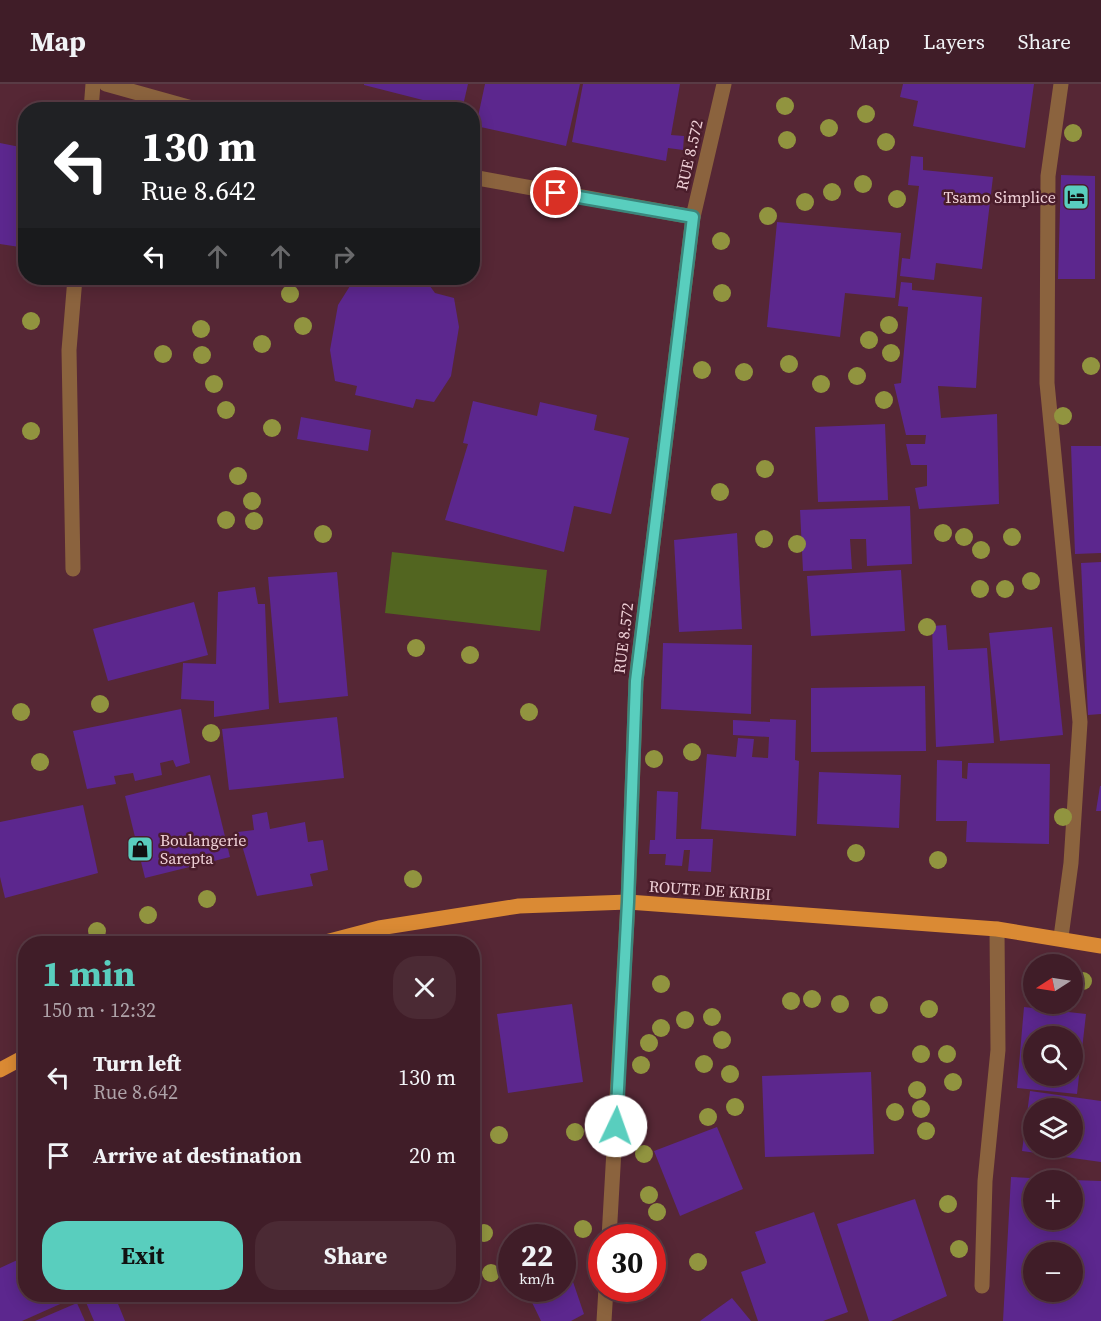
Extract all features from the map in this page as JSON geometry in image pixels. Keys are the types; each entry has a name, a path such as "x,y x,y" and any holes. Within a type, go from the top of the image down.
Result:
{"main road":[{"name":"ROUTE DE KRIBI","path":"348,936 379,928 519,906 628,902 997,929 1061,937 1101,946"},
{"path":"0,1070 18,1060"}],"street":[{"path":"92,102 93,84"},
{"path":"106,84 170,102"},
{"name":"RUE 8.572","path":"610,1224 628,902 636,681 693,217 723,84"},
{"path":"1060,84 1048,176 1047,383 1080,722 1071,863 1061,937"},
{"path":"480,178 693,217"},
{"path":"73,569 69,350 74,285"},
{"path":"982,1286 985,1181 998,1050 997,929"},
{"path":"604,1321 605,1302"}],"green space":[{"path":"392,552 547,570 540,631 385,613"}],"building":[{"path":"364,84 468,84 464,102 431,102"},
{"path":"485,84 580,84 566,146 480,127 480,107"},
{"path":"583,84 680,84 671,135 684,136 683,150 668,148 666,161 572,142"},
{"path":"903,84 1034,84 1025,148 913,126 918,101 900,97"},
{"path":"0,143 18,147 18,247 0,244"},
{"path":"911,156 923,157 923,170 993,177 982,269 936,263 934,280 900,276 902,258 910,259 919,186 908,185"},
{"path":"1061,175 1095,176 1095,279 1058,279"},
{"path":"777,222 901,233 895,298 845,293 840,337 767,327"},
{"path":"901,282 912,283 912,290 982,297 976,388 938,386 941,418 997,414 999,504 919,509 915,488 927,486 927,465 911,465 906,444 925,444 926,435 906,435 894,384 901,383 908,307 898,306"},
{"path":"351,285 429,285 435,293 454,298 459,327 451,376 434,402 416,399 413,408 355,395 357,386 335,381 330,350 338,305"},
{"path":"473,401 537,416 540,402 597,415 594,430 629,438 611,514 574,506 564,552 445,520 468,444 463,443"},
{"path":"301,417 371,430 368,451 297,439"},
{"path":"885,424 888,500 818,502 815,427"},
{"path":"1071,446 1101,446 1101,553 1075,554"},
{"path":"910,506 912,564 867,566 866,539 850,539 852,569 803,571 800,510"},
{"path":"737,533 742,629 679,632 674,540"},
{"path":"1101,562 1101,714 1088,715 1081,563"},
{"path":"901,570 905,631 811,636 807,576"},
{"path":"337,572 348,696 279,703 268,577"},
{"path":"255,587 258,604 265,604 269,709 214,717 214,701 181,699 183,663 216,664 218,592"},
{"path":"194,602 208,655 108,681 93,629"},
{"path":"946,625 948,650 987,648 994,743 936,747 932,626"},
{"path":"1052,627 1063,735 1000,741 989,633"},
{"path":"663,643 752,645 751,714 661,709"},
{"path":"925,686 926,751 811,752 811,688"},
{"path":"181,709 190,763 176,767 173,760 160,763 162,775 135,781 133,773 114,776 116,784 87,789 73,731"},
{"path":"337,717 344,778 229,790 222,729"},
{"path":"770,719 796,720 795,760 799,761 796,836 701,829 707,754 736,757 738,738 754,739 752,757 768,758 769,737 733,735 733,720 770,722"},
{"path":"937,760 962,761 962,778 967,779 968,763 1050,764 1049,844 966,842 967,821 936,821"},
{"path":"819,772 901,775 899,828 817,824"},
{"path":"210,775 230,857 145,878 125,796"},
{"path":"1100,786 1101,811 1096,811"},
{"path":"657,791 678,792 676,839 713,839 711,872 688,871 690,850 684,850 682,866 665,865 666,854 649,854 650,840 655,840"},
{"path":"83,805 98,873 5,898 0,877 0,822"},
{"path":"267,812 270,829 305,822 308,842 323,840 328,870 310,874 313,886 257,896 238,832 254,830 252,815"},
{"path":"572,1004 583,1082 508,1093 497,1014"},
{"path":"1023,1014 1086,1014 1083,1041 1083,1026 1023,1026 1023,1086 1078,1086 1077,1094 1017,1088"},
{"path":"871,1072 874,1154 765,1157 762,1076"},
{"path":"1030,1091 1080,1098 1029,1098"},
{"path":"1083,1098 1101,1101 1101,1162 1072,1158 1083,1158"},
{"path":"717,1127 743,1189 680,1216 654,1151"},
{"path":"1011,1177 1023,1178 1023,1230 1083,1230 1083,1180 1101,1181 1101,1321 1003,1321"},
{"path":"915,1199 947,1296 891,1321 869,1321 837,1224"},
{"path":"814,1212 848,1312 823,1321 758,1321 741,1272 766,1263 755,1232"},
{"path":"18,1260 18,1302 65,1302 22,1321 0,1321 0,1268"},
{"path":"576,1291 584,1314 571,1321 541,1321 532,1302 576,1302"},
{"path":"732,1298 751,1321 700,1321"},
{"path":"86,1302 117,1302 125,1321 94,1321"},
{"path":"77,1303 85,1321 35,1321"}],"place":[{"name":"Tsamo Simplice","path":"1076,197"},
{"name":"Boulangerie Sarepta","path":"140,849"}],"route":[{"path":"556,193 693,217 636,681 628,902 616,1126"}]}
